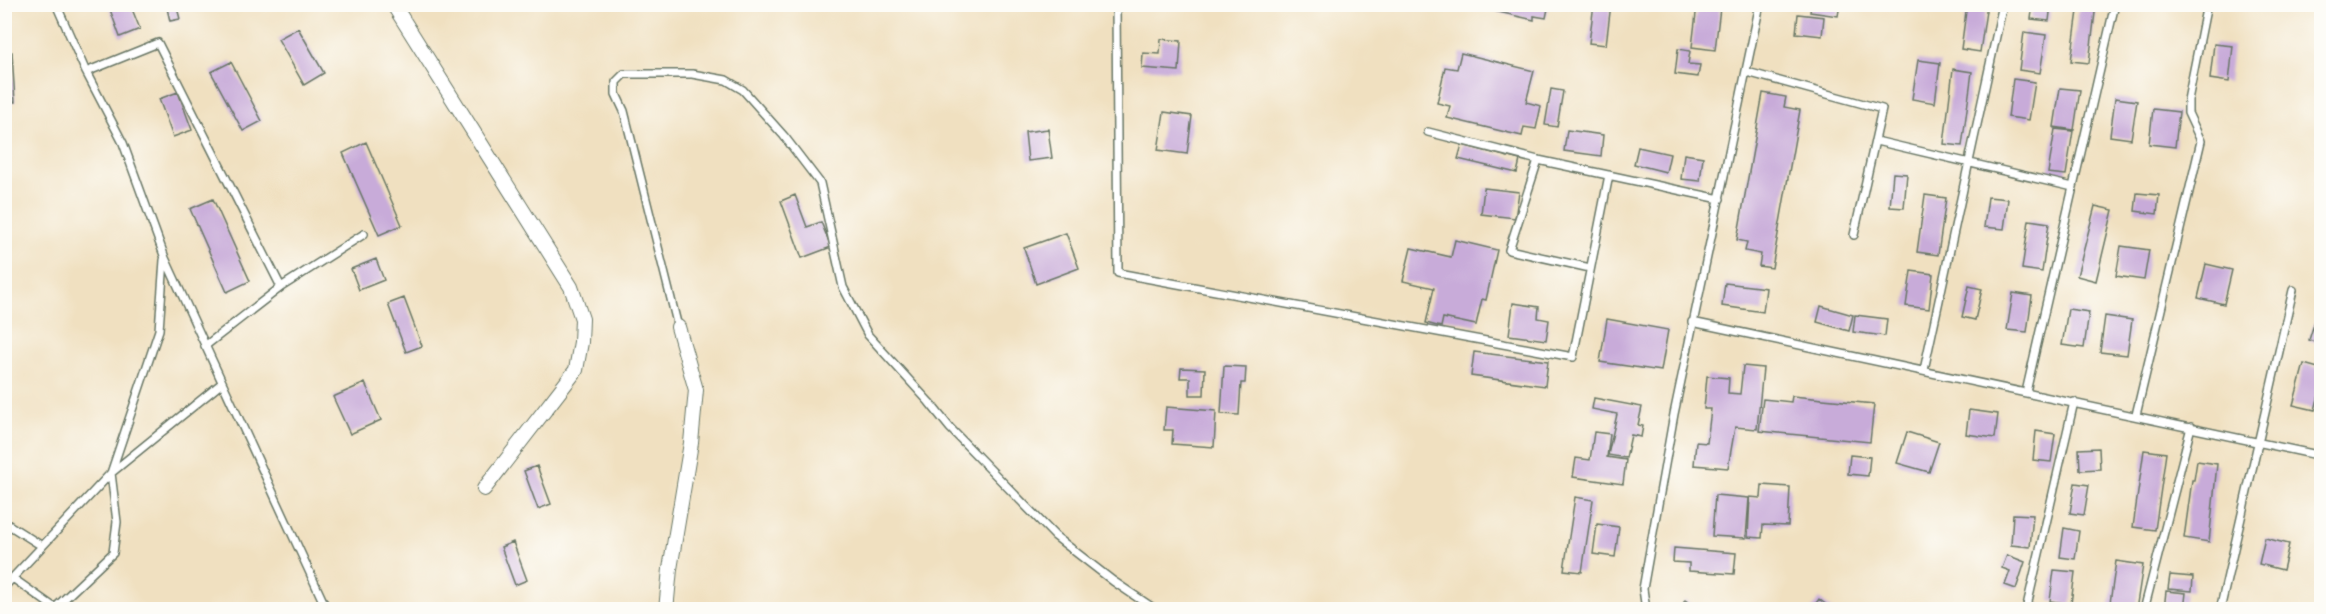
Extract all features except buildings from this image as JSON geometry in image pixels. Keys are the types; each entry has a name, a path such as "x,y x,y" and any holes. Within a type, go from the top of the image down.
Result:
{"street":[{"path":"393,4 571,286 582,319 576,370 483,489"},
{"path":"666,609 670,569 692,443 696,390 678,327"}],"lane":[{"path":"56,4 86,72 123,143 165,258 327,609"},
{"path":"1116,4 1118,273 1573,357 1609,175"},
{"path":"1646,609 1643,589 1692,322 1760,4"},
{"path":"1923,370 2003,4"},
{"path":"2026,392 2115,4"},
{"path":"2136,415 2201,141 2188,113 2188,100 2207,4"},
{"path":"86,72 158,43 281,287"},
{"path":"1747,72 1882,109 1854,235"},
{"path":"678,327 624,111 616,94 616,82 624,74 692,74 726,80 743,90 784,136 820,183 843,287 868,335 950,428 1055,536 1113,581 1156,609"},
{"path":"1428,132 1538,160 1720,199"},
{"path":"1876,141 2073,187"},
{"path":"1538,160 1509,250 1590,268"},
{"path":"205,346 281,287 364,234"},
{"path":"14,579 56,608 113,553 117,522 111,473 159,330 165,258"},
{"path":"2220,609 2293,290"},
{"path":"1692,322 2322,456"},
{"path":"4,587 14,579 111,473 222,383"},
{"path":"2026,609 2074,402"},
{"path":"2144,609 2191,427"},
{"path":"4,522 42,546"}]}
